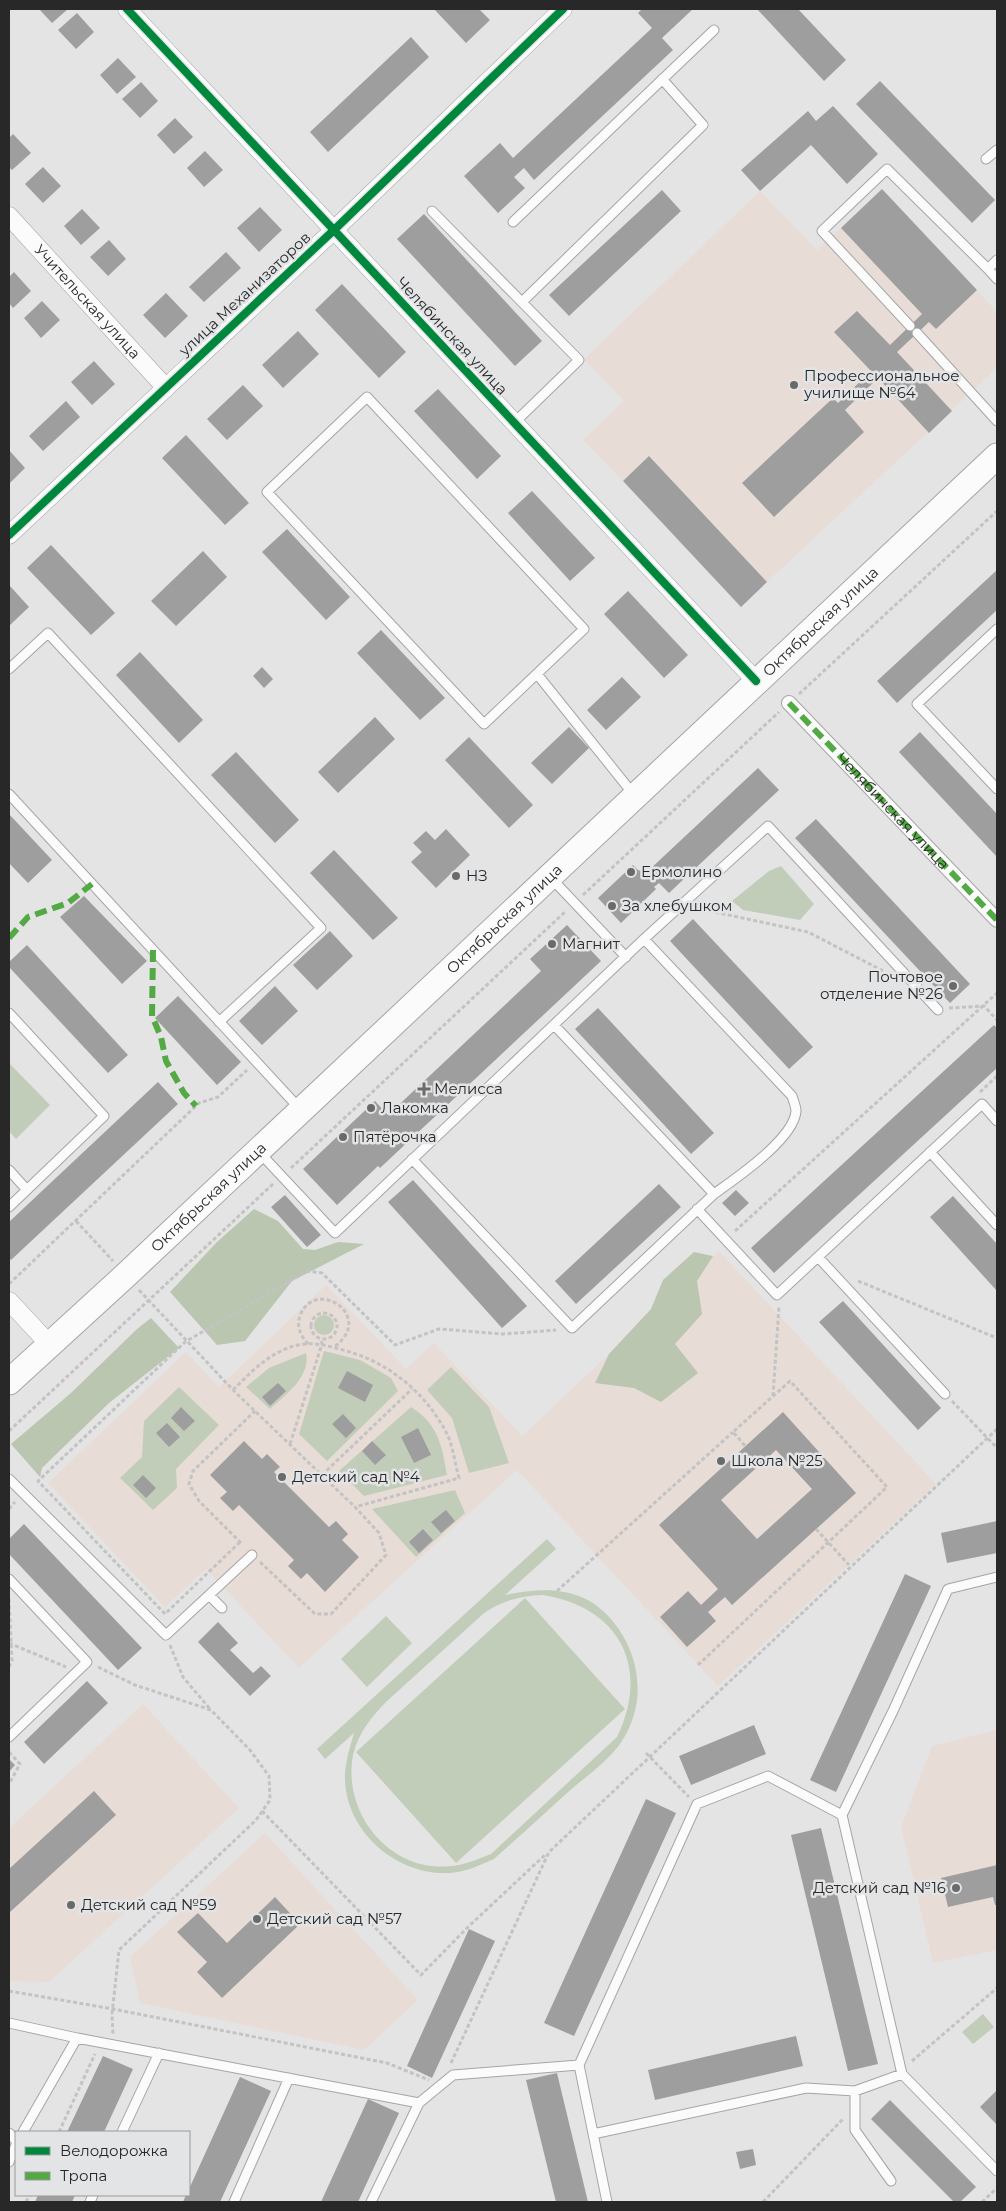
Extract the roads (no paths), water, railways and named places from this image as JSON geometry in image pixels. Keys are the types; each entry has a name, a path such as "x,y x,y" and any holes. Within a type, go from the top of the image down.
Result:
{"main road":[{"name":"Октябрьская улица","path":"9,1382 126,1275 300,1109 997,456"}],"street":[{"name":"Челябинская улица","path":"127,9 756,681"},
{"name":"улица Механизаторов","path":"9,535 334,230 563,9"},
{"name":"Учительская улица","path":"9,216 166,388"},
{"name":"Челябинская улица","path":"789,703 997,920"},
{"path":"9,1301 50,1345"}],"lane":[{"path":"513,222 714,30"},
{"path":"522,302 704,125 662,80"},
{"path":"986,159 997,150"},
{"path":"910,326 822,231 887,169 997,279"},
{"path":"432,211 579,360 514,422"},
{"path":"988,269 997,260"},
{"path":"917,334 997,421"},
{"path":"367,398 584,629 537,674 484,724 267,492 367,398"},
{"path":"997,629 917,704 997,790"},
{"path":"9,669 48,633 321,928 220,1022"},
{"path":"537,674 634,795"},
{"path":"9,794 300,1109"},
{"path":"257,1150 335,1233 680,906 768,826 938,1010"},
{"path":"549,876 626,957"},
{"path":"412,1160 572,1328 714,1194 772,1148 788,1131 796,1111 792,1096 644,940"},
{"path":"9,1013 104,1116 9,1207"},
{"path":"554,1025 714,1194"},
{"path":"697,1210 777,1295 982,1104 997,1121"},
{"path":"930,1152 997,1225"},
{"path":"9,1170 27,1190"},
{"path":"818,1257 945,1394"},
{"path":"9,1479 166,1635 252,1555"},
{"path":"997,1577 948,1588 893,1711 842,1815 902,2074 997,2171"},
{"path":"9,1579 87,1662 9,1737"},
{"path":"209,1595 222,1608"},
{"path":"607,2202 579,2066 697,1804 768,1776 842,1815"},
{"path":"9,2023 77,2038 418,2103"},
{"path":"24,2131 77,2038"},
{"path":"122,2131 159,2054"},
{"path":"371,2202 418,2103 453,2075 579,2066"},
{"path":"593,2134 806,2088 855,2091 902,2074"},
{"path":"234,2202 289,2078"},
{"path":"855,2091 855,2130 891,2181"},
{"path":"9,2162 15,2146"}],"place":[{"name":"Профессиональное училище №64","path":"794,385"},
{"name":"Ермолино","path":"631,872"},
{"name":"НЗ","path":"456,876"},
{"name":"За хлебушком","path":"612,906"},
{"name":"Магнит","path":"552,944"},
{"name":"Почтовое отделение №26","path":"953,986"},
{"name":"Мелисса","path":"424,1089"},
{"name":"Лакомка","path":"371,1108"},
{"name":"Пятёрочка","path":"343,1137"},
{"name":"Школа №25","path":"721,1461"},
{"name":"Детский сад №4","path":"282,1477"},
{"name":"Детский сад №16","path":"956,1888"},
{"name":"Детский сад №59","path":"71,1905"},
{"name":"Детский сад №57","path":"257,1919"}]}
